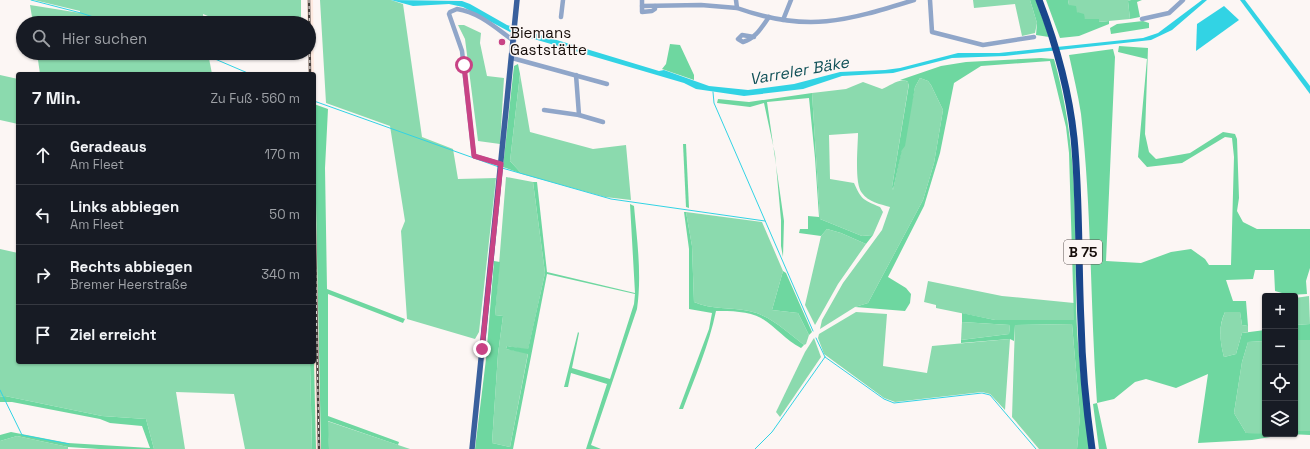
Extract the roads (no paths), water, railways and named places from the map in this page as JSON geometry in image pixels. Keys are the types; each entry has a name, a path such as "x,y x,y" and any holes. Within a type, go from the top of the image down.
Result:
{"highway":[{"name":"B 75","path":"1039,0 1056,41"},
{"name":"B 75","path":"1044,0 1074,110 1079,150 1085,321 1089,386 1097,449"},
{"name":"B 75","path":"1060,58 1074,142 1079,219 1081,337 1092,449"}],"main road":[{"path":"472,449 518,0"}],"street":[{"path":"561,17 563,0"},
{"path":"736,0 737,8"},
{"path":"783,20 791,0"},
{"path":"642,3 655,6 701,5 737,8 783,20 824,23 854,18 914,0"},
{"path":"930,0 932,32 983,45 1034,37"},
{"path":"1142,19 1170,12 1183,0"},
{"path":"501,166 474,156 462,51 449,14 457,9 470,13 497,28 514,41"},
{"path":"754,37 769,17"},
{"path":"512,58 607,84"},
{"path":"576,75 579,115"},
{"path":"544,110 579,115 603,122"}],"water":[{"path":"391,0 462,1 507,25 659,71 664,70 709,86 748,90 794,84 840,72 900,68 958,53 999,53 1143,38 1158,33 1202,0 1207,0 1172,30 1151,40 1005,56 952,58 893,73 842,76 803,89 744,96 696,89 684,83 510,32 463,7 449,4 413,6"},
{"path":"1240,0 1245,0 1310,86 1310,94"},
{"path":"1224,6 1239,20 1196,51 1197,24"}],"waterway":[{"path":"31,0 90,16"},
{"path":"217,60 245,72"},
{"path":"713,92 714,103 813,331"},
{"path":"316,102 499,167"},
{"path":"502,168 611,199 765,221"},
{"path":"816,338 825,357 884,399 894,403 982,393 990,395 1036,449"},
{"path":"755,449 772,432 825,357"},
{"path":"0,390 22,435 69,444"}],"railway":[{"path":"309,0 309,16"},
{"path":"310,60 310,72"},
{"path":"316,291 319,449"}],"place":[{"name":"Biemans Gaststätte","path":"502,42"}],"water label":[{"name":"Varreler Bäke","path":"799,70"}]}
